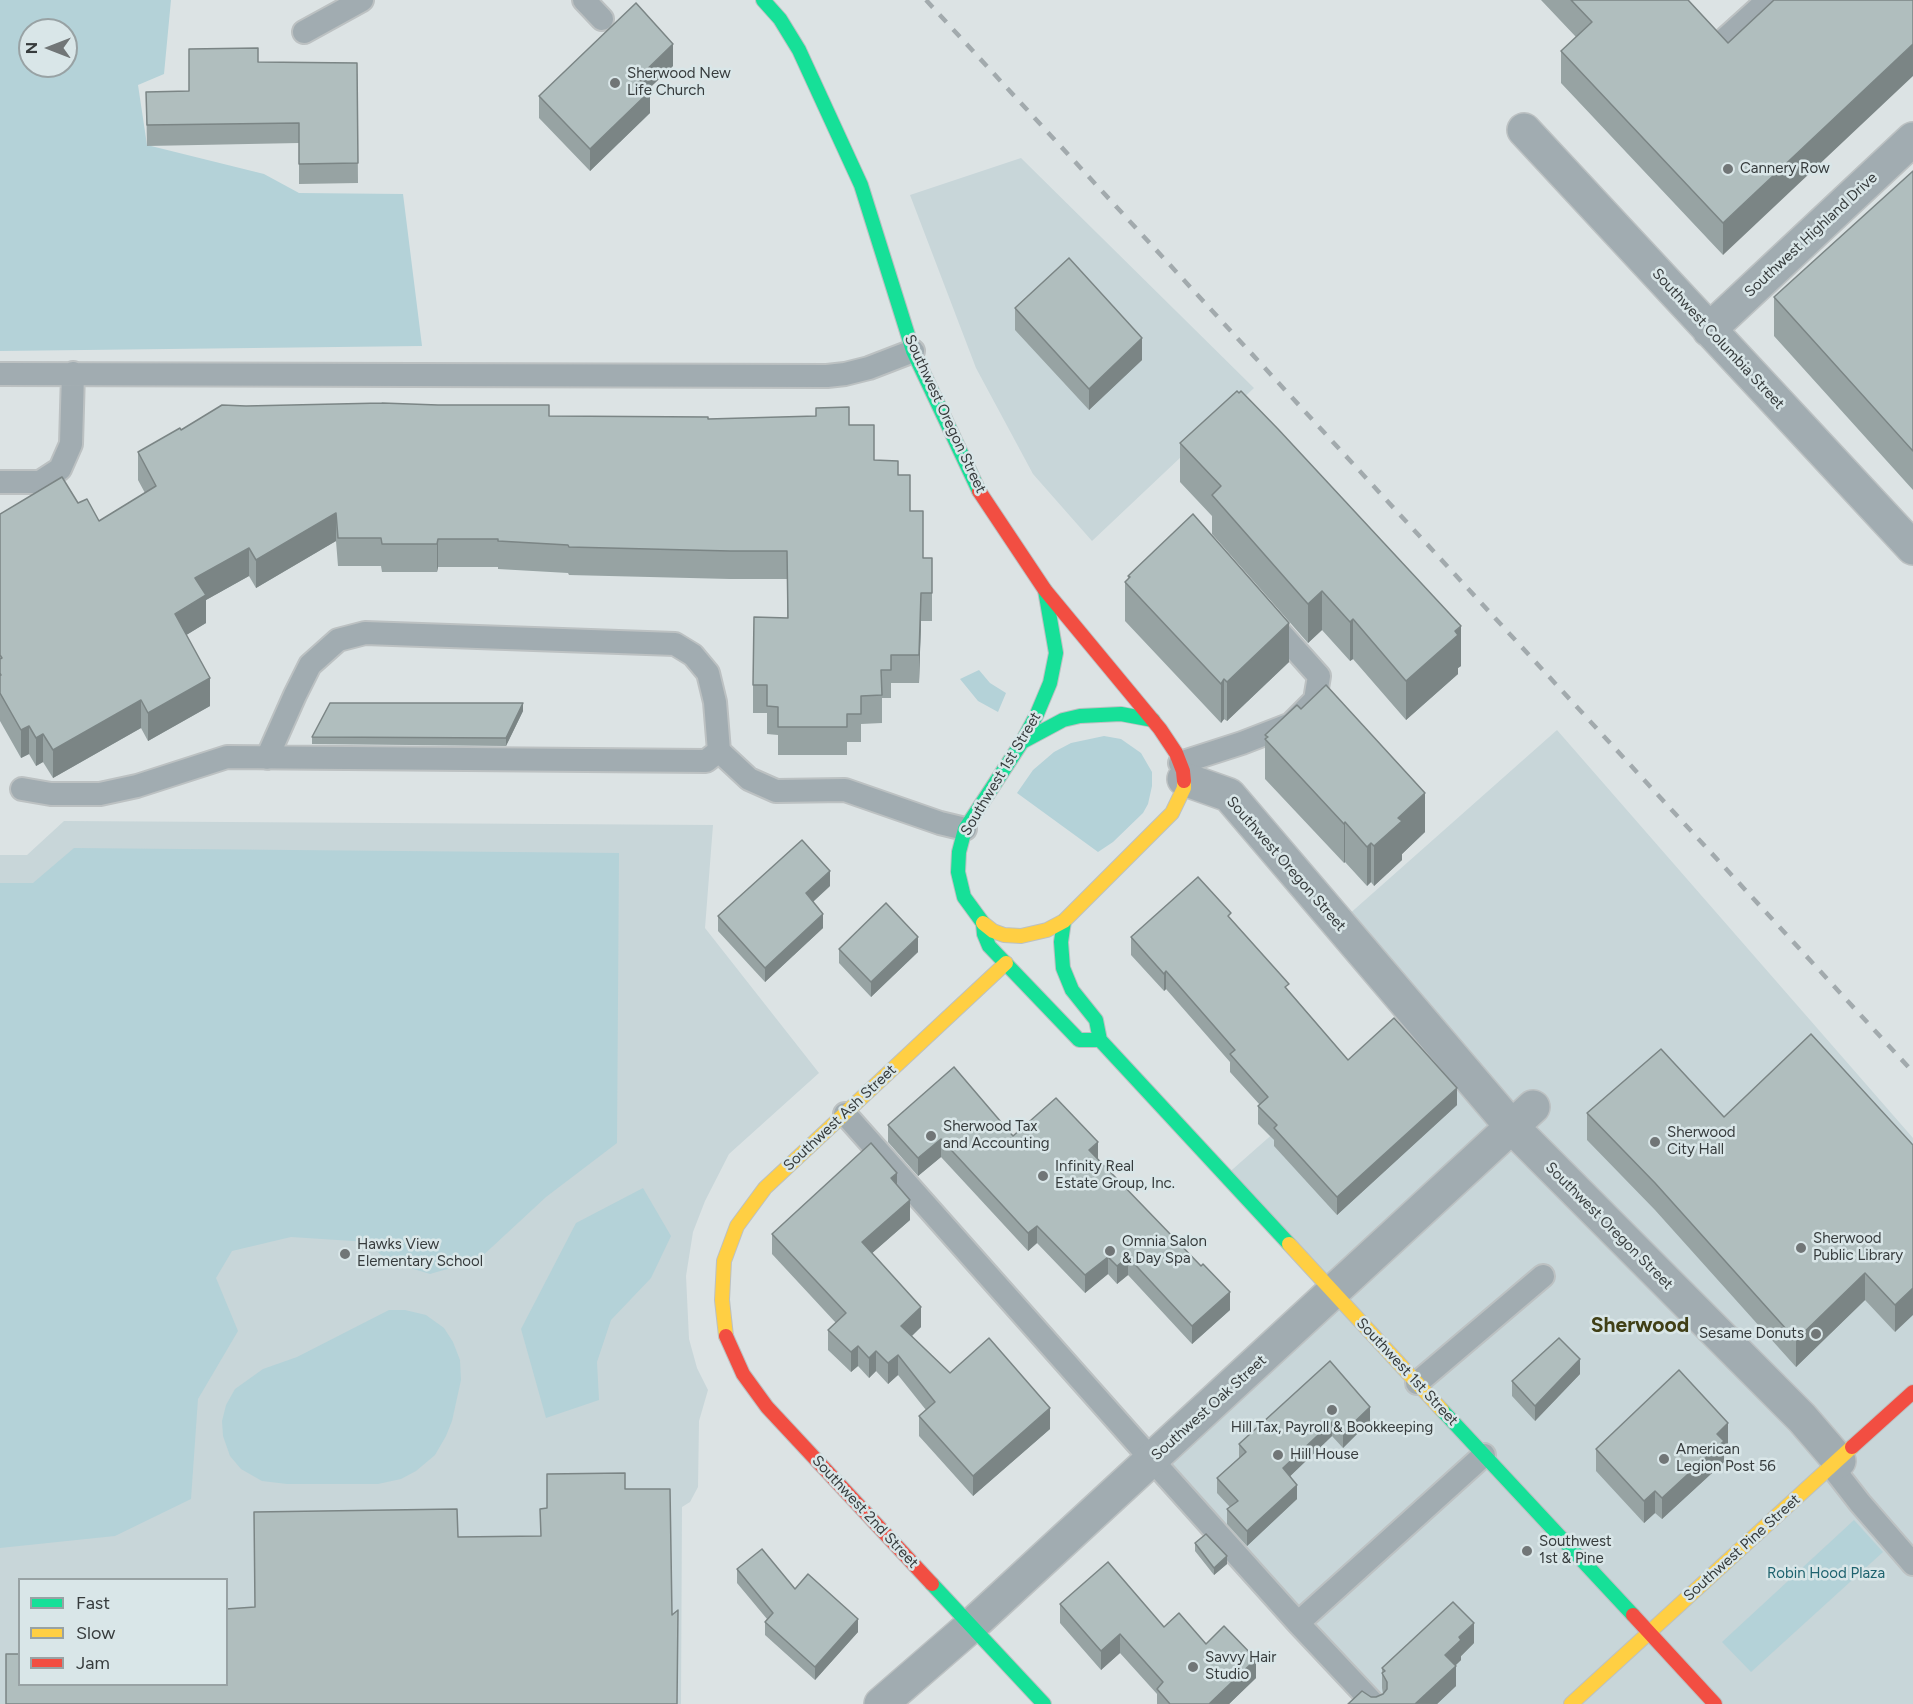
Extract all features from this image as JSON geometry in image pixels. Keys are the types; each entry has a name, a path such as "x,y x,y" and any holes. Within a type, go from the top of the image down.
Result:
{"main road":[{"name":"Southwest Oregon Street","path":"763,0 780,19 798,50 861,185 913,351 982,496 1045,590 1170,743 1182,771"},
{"name":"Southwest 1st Street","path":"1045,590 1054,637 1054,668 1045,697 1022,742 965,829 959,852 958,872 964,897 983,923 984,934 989,946 1079,1040 1100,1040"},
{"path":"1022,742 1063,720 1080,716 1120,714 1153,720"},
{"path":"983,923 1004,935 1021,936 1047,930 1064,921 1159,829 1172,813 1182,795 1182,771"},
{"name":"Southwest 1st Street","path":"1064,921 1061,942 1063,968 1072,990 1096,1020 1100,1040 1715,1704"},
{"name":"Southwest Ash Street","path":"722,1300 724,1261 737,1226 765,1188 1006,963"},
{"name":"Southwest 2nd Street","path":"722,1300 726,1339 743,1374 767,1407 1044,1704"},
{"name":"Southwest Pine Street","path":"1571,1704 1913,1392"}],"street":[{"name":"Southwest Columbia Street","path":"1524,130 1913,548"},
{"name":"Southwest Highland Drive","path":"1709,330 1913,139"},
{"name":"Southwest Oregon Street","path":"1182,771 1229,795 1802,1418 1836,1464"},
{"name":"Southwest Oak Street","path":"881,1704 971,1626 1523,1117"}],"lane":[{"path":"304,33 362,0"},
{"path":"584,0 602,19"},
{"path":"1725,39 1768,0"},
{"path":"0,374 827,376 869,368 913,351"},
{"path":"0,482 40,482 60,469 71,444 73,374"},
{"path":"1182,771 1242,743 1291,724 1315,700 1318,676 1257,606"},
{"path":"267,758 310,665 338,640 366,633 675,644 693,655 708,673 715,702 719,751 749,779 776,791 845,790 940,823 965,829"},
{"path":"22,789 51,794 100,794 137,786 227,758 706,761 719,751"},
{"path":"845,1114 1298,1623 1374,1704"},
{"path":"1417,1383 1542,1276"},
{"path":"1298,1623 1484,1455"},
{"path":"1836,1464 1860,1503 1913,1564"}],"shaded area":[{"path":"1021,158 1254,388 1092,541 1033,474 976,368 910,195"},
{"path":"1557,730 1913,1138 1913,1704 1377,1704 1152,1460 1334,1293 1225,1176 1412,1011 1338,924"},
{"name":"Hawks View Elementary School","path":"64,821 713,825 705,928 819,1073 729,1154 705,1201 693,1232 686,1276 689,1339 697,1368 708,1390 699,1421 698,1487 690,1502 682,1507 681,1704 0,1704 0,855 27,855"}],"green space":[{"path":"0,0 171,0 164,74 138,85 147,145 264,174 299,193 403,194 422,346 0,351"},
{"path":"979,670 990,683 1006,693 998,712 978,701 960,679"},
{"path":"1104,736 1121,739 1141,753 1152,772 1152,786 1148,804 1143,813 1113,842 1098,852 1017,793 1033,770 1054,752 1071,743"},
{"path":"74,848 619,853 617,1143 546,1197 478,1260 430,1274 387,1261 368,1242 291,1237 232,1251 216,1278 238,1331 198,1399 191,1499 115,1536 0,1548 0,883 33,883"},
{"path":"643,1188 671,1236 651,1278 611,1320 597,1362 599,1400 546,1418 521,1329 576,1223"},
{"path":"389,1310 405,1310 426,1315 444,1328 460,1360 461,1380 452,1421 435,1455 416,1471 401,1479 378,1484 287,1484 262,1481 241,1469 230,1456 223,1436 222,1421 226,1405 235,1389 263,1369 297,1357"},
{"name":"Robin Hood Plaza","path":"1854,1520 1883,1552 1751,1672 1722,1642"}],"building":[{"name":"Cannery Row","path":"1571,0 1688,0 1728,43 1774,0 1913,0 1913,44 1723,223 1561,51 1592,22"},
{"name":"Sherwood New Life Church","path":"636,3 673,44 638,78 650,91 590,149 539,96"},
{"path":"258,48 258,62 357,63 358,163 299,164 299,123 147,125 146,92 189,91 189,49"},
{"path":"1913,171 1913,451 1774,297"},
{"path":"1069,258 1142,338 1089,389 1015,308"},
{"path":"1237,391 1239,393 1241,391 1278,429 1461,626 1455,631 1458,635 1406,681 1353,619 1350,622 1322,591 1308,604 1212,495 1221,486 1180,443"},
{"path":"382,403 549,405 549,416 708,417 708,419 816,416 816,408 849,407 849,425 874,425 874,460 898,461 898,475 910,475 910,511 923,511 923,558 932,558 932,593 921,593 919,655 891,655 891,670 881,670 882,695 861,696 861,714 847,714 847,727 778,727 778,707 767,706 767,685 753,685 754,617 788,618 787,551 569,547 568,545 498,541 498,539 438,539 437,544 382,544 381,538 338,538 336,513 256,560 249,548 195,578 206,595 175,614 210,678 148,713 141,700 53,750 43,734 36,738 29,726 21,730 0,693 0,659 2,658 0,655 0,514 62,477 78,503 87,499 99,521 156,486 138,452 222,405"},
{"path":"1193,514 1289,623 1227,682 1224,679 1221,684 1125,582 1130,577 1128,576"},
{"path":"1326,685 1425,793 1398,818 1402,821 1374,846 1371,843 1367,847 1265,739 1268,737 1265,735 1297,705 1301,709"},
{"path":"330,703 523,703 506,738 312,737"},
{"path":"802,840 830,871 806,893 823,914 765,968 718,916"},
{"path":"1198,877 1231,913 1228,916 1289,984 1285,987 1348,1060 1394,1018 1457,1088 1337,1197 1274,1128 1277,1125 1258,1106 1268,1097 1230,1054 1235,1050 1166,971 1164,974 1131,937"},
{"path":"886,903 918,937 871,982 839,949"},
{"name":"Sherwood Public Library","path":"1811,1034 1913,1145 1913,1288 1895,1305 1865,1273 1796,1340 1655,1183 1587,1113 1661,1049 1724,1117"},
{"path":"954,1067 1013,1136 1056,1098 1098,1142 1089,1150 1201,1266 1203,1264 1230,1292 1192,1326 1128,1257 1117,1266 1108,1257 1085,1275 1037,1226 1028,1233 941,1139 918,1158 888,1125"},
{"path":"871,1143 897,1173 891,1178 910,1200 862,1242 921,1307 901,1326 950,1373 989,1338 1050,1408 973,1476 919,1416 935,1402 898,1355 888,1363 876,1351 869,1358 858,1346 851,1352 828,1330 846,1313 772,1234"},
{"path":"1559,1338 1580,1359 1535,1406 1512,1381"},
{"name":"Hill House","path":"1330,1361 1370,1407 1343,1433 1332,1422 1283,1468 1297,1485 1247,1531 1227,1509 1238,1501 1217,1478 1246,1452 1239,1444"},
{"name":"American Legion Post 56","path":"1679,1370 1728,1423 1717,1434 1724,1441 1662,1498 1655,1491 1644,1501 1596,1449"},
{"path":"625,1473 625,1489 670,1489 672,1615 678,1610 677,1704 6,1704 6,1654 18,1654 18,1686 228,1686 228,1609 255,1607 254,1512 457,1509 458,1537 541,1536 540,1509 547,1508 547,1474"},
{"path":"1206,1534 1227,1556 1214,1568 1195,1543"},
{"path":"762,1549 795,1589 808,1574 858,1619 815,1667 765,1622 773,1613 737,1569"},
{"path":"1108,1562 1164,1627 1179,1613 1206,1644 1224,1626 1256,1659 1209,1704 1170,1704 1157,1689 1163,1682 1120,1634 1101,1651 1060,1604"},
{"path":"1453,1602 1474,1623 1445,1655 1456,1666 1415,1704 1348,1704 1362,1691 1371,1697 1383,1694 1387,1689 1387,1682 1382,1673 1385,1671 1382,1668"}],"railway":[{"path":"926,0 1913,1072"}],"traffic: fast":[{"path":"763,0 780,19 799,50 861,185 913,351 979,491"},
{"path":"1045,590 1056,653 1050,683 1022,742 965,829 959,852 958,872 964,897 983,923 984,934 989,946 1079,1040 1100,1040"},
{"path":"1022,742 1063,720 1080,716 1121,714 1153,720"},
{"path":"1064,921 1061,942 1063,968 1072,990 1096,1020 1100,1040 1289,1244"},
{"path":"1442,1410 1633,1615"},
{"path":"932,1584 1044,1704"}],"traffic: slow":[{"path":"983,923 993,931 1004,935 1021,936 1047,930 1064,921 1172,813 1184,788 1184,781"},
{"path":"726,1336 722,1300 724,1261 737,1226 765,1188 1006,963"},
{"path":"1289,1244 1442,1410"},
{"path":"1571,1704 1852,1447"}],"traffic: jam":[{"path":"979,491 1045,590 1160,729 1176,753 1184,781"},
{"path":"726,1336 743,1374 767,1407 932,1584"},
{"path":"1852,1447 1913,1392"},
{"path":"1633,1615 1715,1704"}],"place":[{"name":"Sherwood New Life Church","path":"615,83"},
{"name":"Cannery Row","path":"1728,169"},
{"name":"Sherwood Tax and Accounting","path":"931,1136"},
{"name":"Sherwood City Hall","path":"1655,1142"},
{"name":"Infinity Real Estate Group, Inc.","path":"1043,1176"},
{"name":"Sherwood Public Library","path":"1801,1248"},
{"name":"Omnia Salon & Day Spa","path":"1110,1251"},
{"name":"Hawks View Elementary School","path":"345,1254"},
{"name":"Sesame Donuts","path":"1816,1334"},
{"name":"Hill Tax, Payroll & Bookkeeping","path":"1332,1410"},
{"name":"Hill House","path":"1278,1455"},
{"name":"American Legion Post 56","path":"1664,1459"},
{"name":"Southwest 1st & Pine","path":"1527,1551"},
{"name":"Savvy Hair Studio","path":"1193,1667"}],"district":[{"name":"Sherwood","path":"1640,1326"}]}
